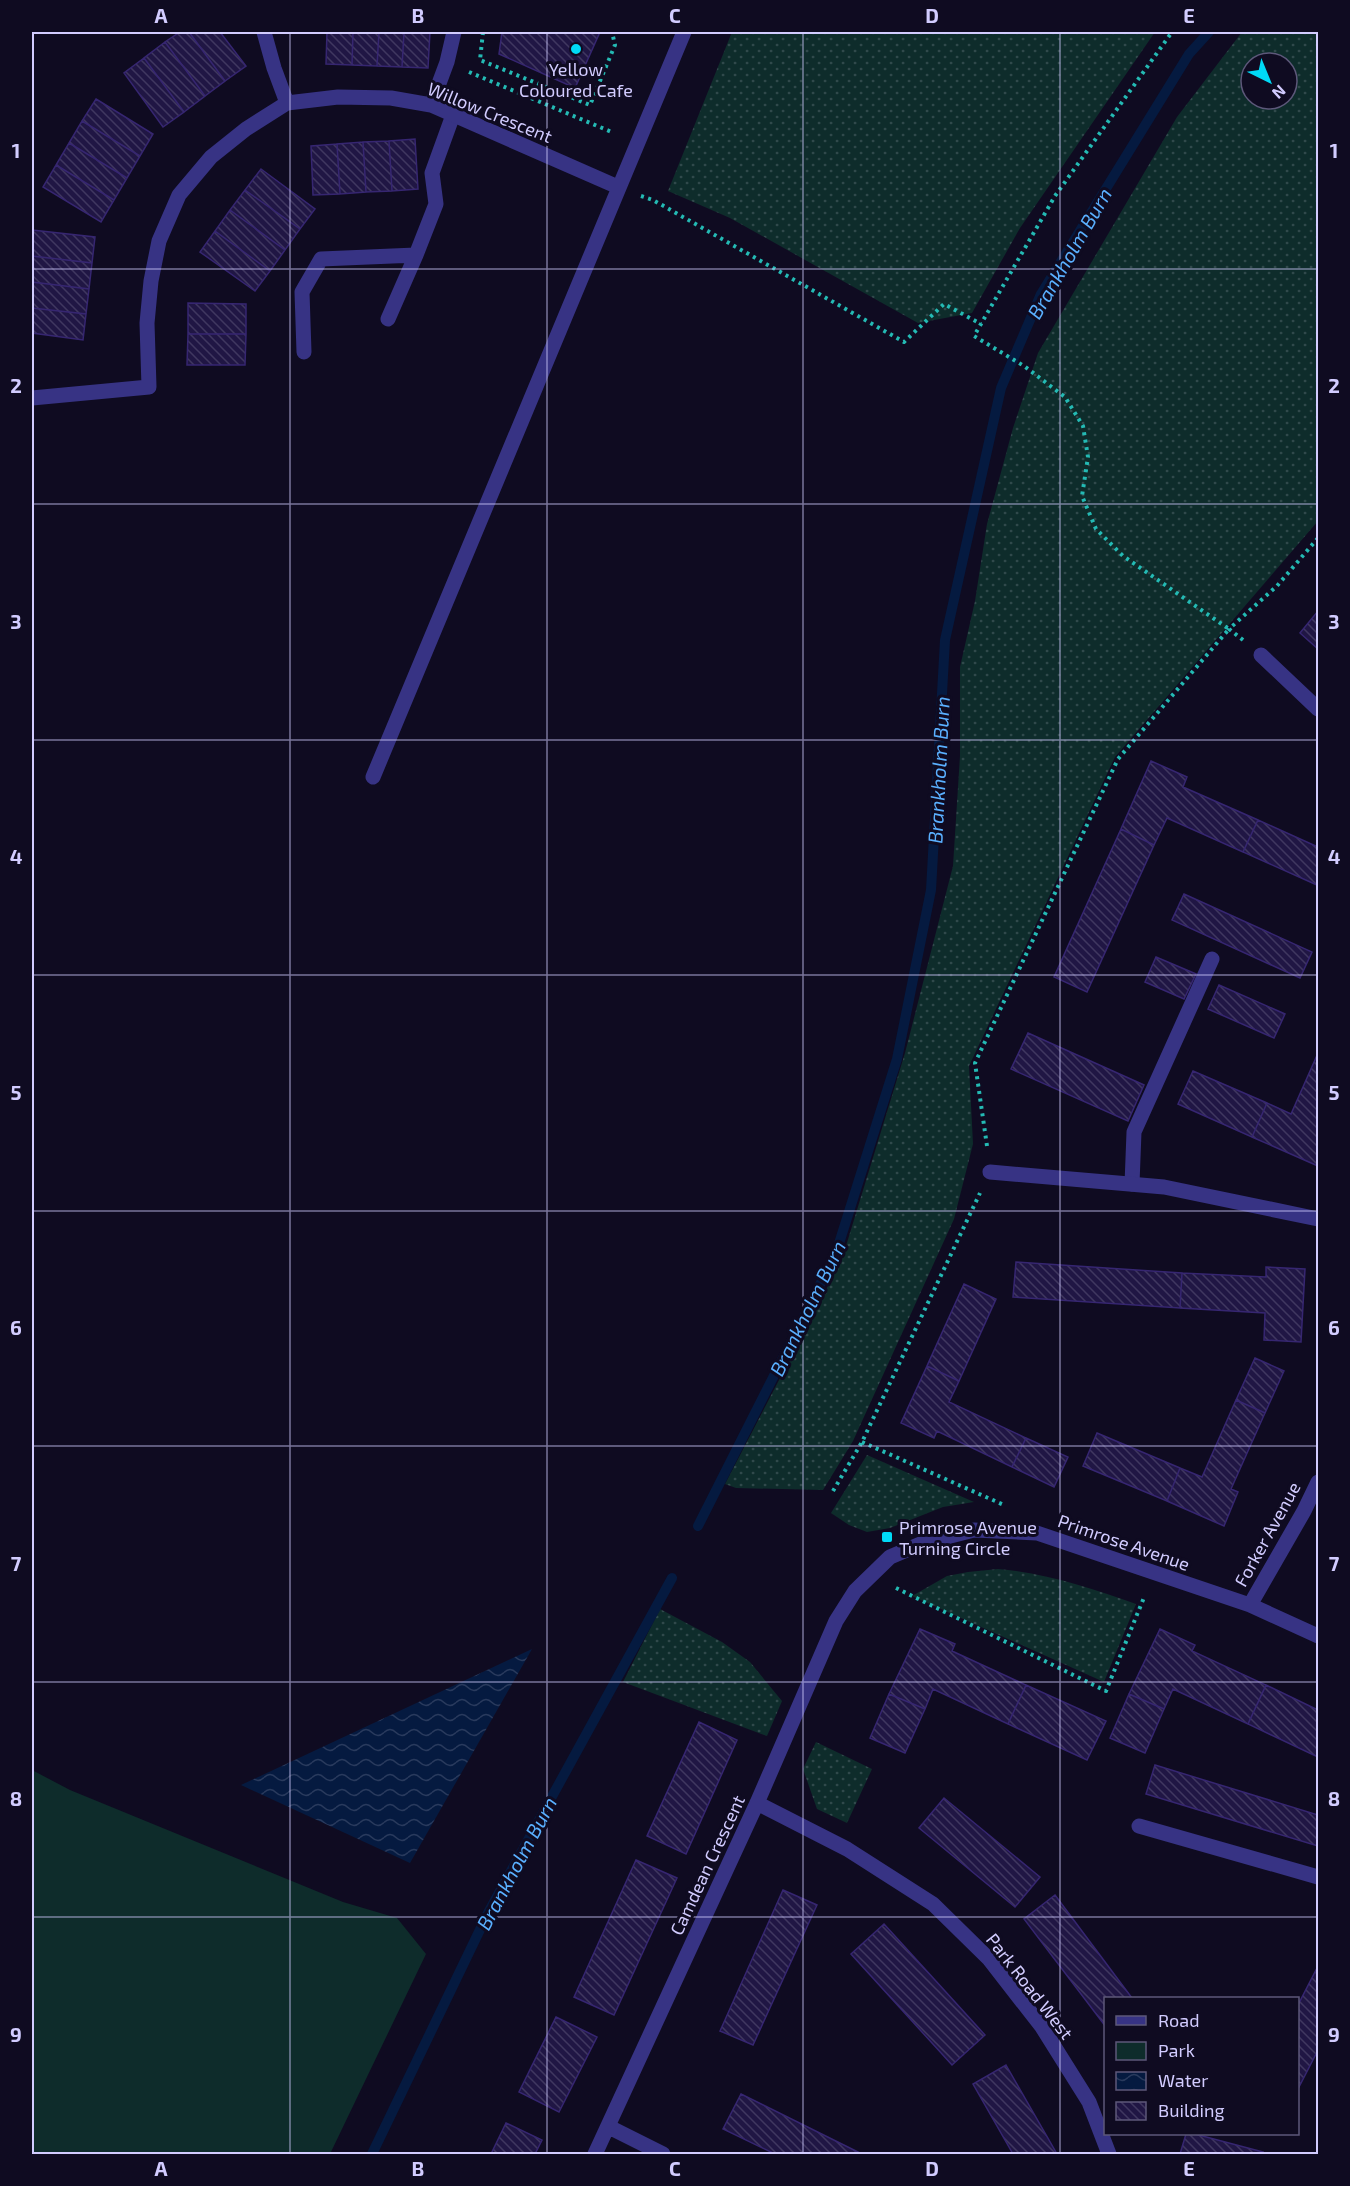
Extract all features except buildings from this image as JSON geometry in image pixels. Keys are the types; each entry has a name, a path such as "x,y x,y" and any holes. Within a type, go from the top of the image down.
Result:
{"street":[{"path":"264,32 287,103"},
{"path":"431,105 447,63 454,32"},
{"path":"373,777 684,32"},
{"name":"Willow Crescent","path":"32,398 149,387 147,323 151,280 159,241 180,195 211,156 246,129 287,103 348,97 392,98 431,105 618,187"},
{"path":"388,319 436,204 432,173 453,115"},
{"path":"304,351 302,292 321,259 416,255"},
{"path":"1260,655 1318,709"},
{"path":"1132,1184 1134,1132 1212,959"},
{"path":"990,1172 1164,1187 1318,1219"},
{"name":"Forker Avenue","path":"1250,1605 1318,1482"},
{"name":"Primrose Avenue","path":"855,1591 890,1557 923,1543 974,1530 1037,1533 1250,1605 1318,1636"},
{"name":"Camdean Crescent","path":"596,2154 757,1803 836,1621 855,1591"},
{"name":"Park Road West","path":"757,1803 847,1849 933,1904 989,1959 1042,2027 1089,2102 1109,2154"},
{"path":"1139,1826 1318,1876"},
{"path":"609,2127 663,2154"}],"path":[{"path":"483,32 480,60 590,105 615,45 612,32"},
{"path":"1172,32 1055,196 974,336 1024,366 1065,397 1083,426 1088,457 1082,496 1096,529 1123,556 1228,629 1260,655"},
{"path":"447,63 637,142"},
{"path":"618,187 653,200 904,342 944,303 981,324"},
{"path":"833,1491 862,1442 990,1172 975,1063 1118,759 1228,629 1277,586 1318,538"},
{"path":"862,1442 1029,1515 1037,1533"},
{"path":"870,1576 1106,1691 1155,1573"}],"green space":[{"path":"732,32 1155,32 1020,228 972,313 918,323 730,218 668,191"},
{"path":"1242,32 1318,32 1318,521 1115,757 969,1066 973,1144 954,1219 853,1441 823,1490 736,1488 725,1484 842,1259 905,1053 953,866 960,756 960,667 975,601 987,524 1013,428 1038,353 1177,117"},
{"path":"867,1455 974,1502 943,1507 890,1528 867,1532 849,1525 831,1513"},
{"path":"998,1569 1051,1578 1136,1604 1104,1682 912,1596 947,1576"},
{"path":"660,1609 722,1642 750,1662 782,1701 767,1736 623,1682"},
{"path":"816,1742 872,1769 847,1823 817,1809 803,1769"},
{"path":"32,1770 70,1790 343,1902 397,1918 426,1954 330,2154 32,2154"}],"water":[{"path":"532,1649 410,1863 241,1785"}],"waterway":[{"name":"Brankholm Burn","path":"698,1526 836,1253 897,1059 931,890 945,640 1001,388 1041,294 1189,54 1209,32"},
{"name":"Brankholm Burn","path":"372,2154 488,1913 672,1578"}],"place":[{"name":"Yellow Coloured Cafe","path":"576,49"},
{"name":"Primrose Avenue Turning Circle","path":"887,1537"}]}
